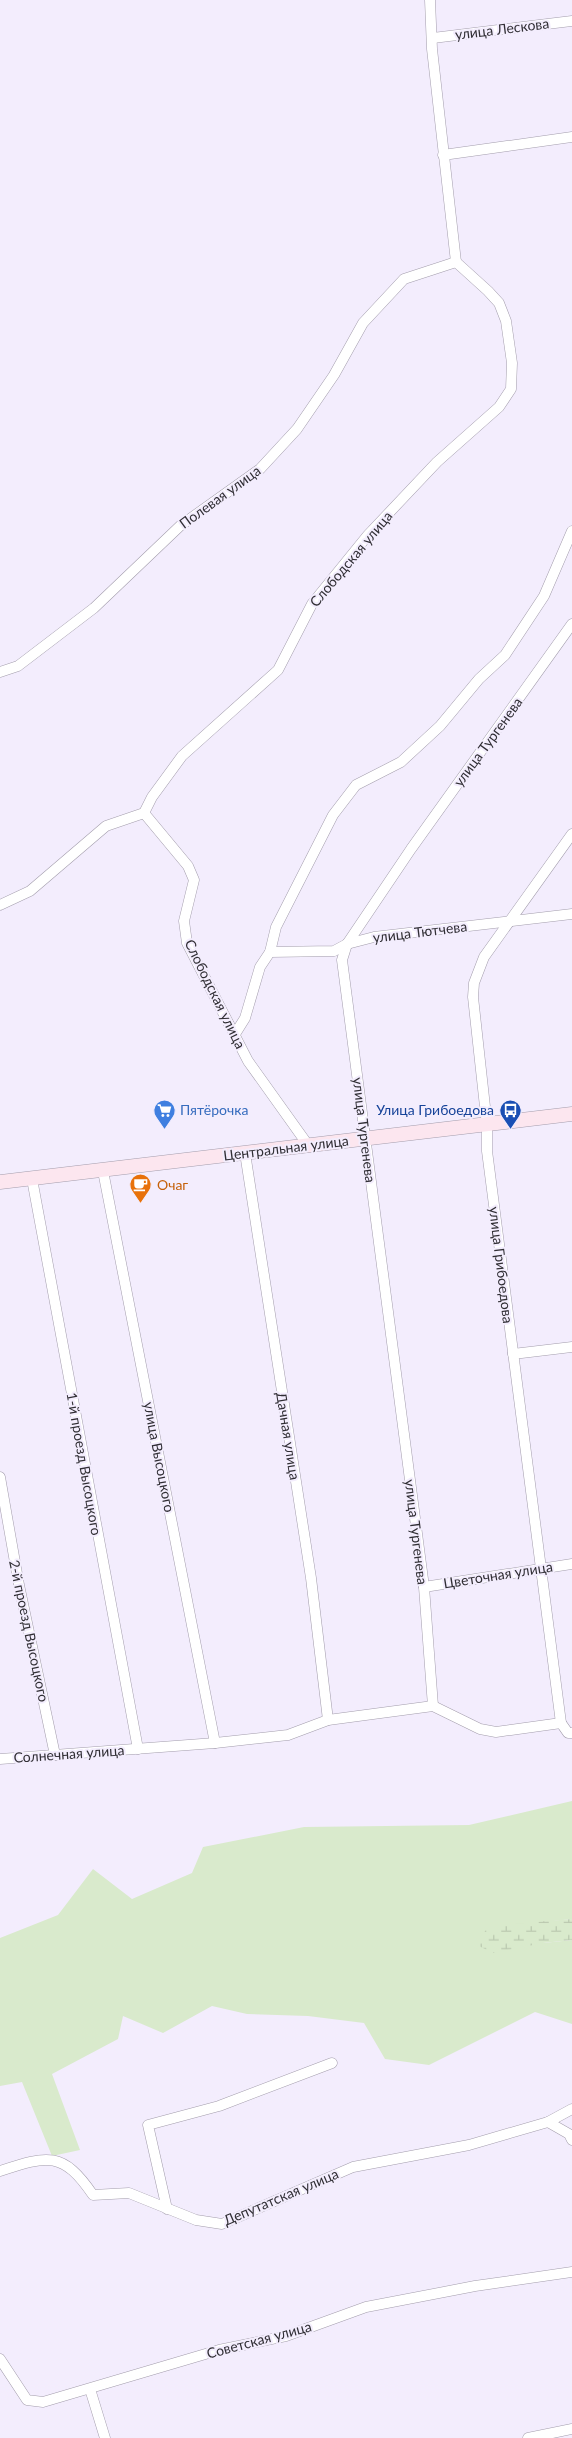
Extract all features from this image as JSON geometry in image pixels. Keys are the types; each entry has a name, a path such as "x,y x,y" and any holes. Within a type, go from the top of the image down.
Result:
{"street":[{"path":"430,0 432,49 456,262"},
{"name":"улица Лескова","path":"433,38 572,20"},
{"path":"443,155 572,137"},
{"name":"Слободская улица","path":"308,1145 254,1069 187,943 184,921 194,880 188,866 144,813 152,797 182,756 278,670 312,604 368,535 437,462 499,407 511,388 512,363 506,321 499,303 456,262"},
{"name":"Полевая улица","path":"0,672 18,666 94,608 180,526 260,469 297,429 334,375 363,323 404,279 456,262"},
{"path":"235,1034 244,1018 260,967 270,952 276,927 333,815 356,785 401,762 440,726 479,679 505,655 544,596 572,531"},
{"name":"улица Тургенева","path":"433,1706 424,1587 342,960 347,944 411,849 572,624"},
{"path":"0,905 30,891 106,826 144,813"},
{"name":"улица Грибоедова","path":"560,1723 487,1151 487,1125 473,997 474,983 484,957 572,834"},
{"name":"улица Тютчева","path":"270,952 334,951 347,944 374,937 572,914"},
{"name":"Центральная улица","path":"0,1182 572,1114"},
{"name":"Дачная улица","path":"245,1153 311,1578 328,1720"},
{"name":"улица Высоцкого","path":"104,1171 215,1743"},
{"name":"1-й проезд Высоцкого","path":"32,1179 138,1749"},
{"path":"513,1354 572,1347"},
{"name":"2-й проезд Высоцкого","path":"0,1478 19,1585 55,1755"},
{"name":"Цветочная улица","path":"424,1587 572,1564"},
{"path":"215,1743 288,1735 328,1720 433,1706 480,1729 496,1732 560,1723 568,1732 572,1733"},
{"name":"Солнечная улица","path":"0,1759 215,1743"},
{"path":"167,2209 148,2125 219,2106 332,2063"},
{"name":"Депутатская улица","path":"0,2171 44,2159 64,2163 78,2173 93,2195 129,2193 196,2220 222,2224 353,2167 469,2145 548,2122 572,2109"},
{"path":"548,2122 569,2134 572,2140"},
{"name":"Советская улица","path":"0,2358 27,2400 44,2402 219,2350 286,2336 366,2307 475,2286 572,2272"},
{"path":"90,2389 105,2438"},
{"path":"528,2438 572,2429"}],"green space":[{"path":"572,1801 572,1919 535,1923 543,1943 572,1940 572,2024 535,2012 429,2065 385,2059 364,2023 308,2016 247,2014 212,2006 163,2033 123,2016 118,2039 52,2074 80,2150 52,2156 22,2082 0,2086 0,1938 58,1915 93,1869 132,1899 192,1873 203,1847 304,1827 469,1825"},
{"path":"572,1919 572,1940 543,1943 493,1953 479,1946 487,1926"}],"place":[{"name":"Пятёрочка","path":"164,1129"},
{"name":"Улица Грибоедова","path":"510,1129"},
{"name":"Очаг","path":"141,1204"}]}
